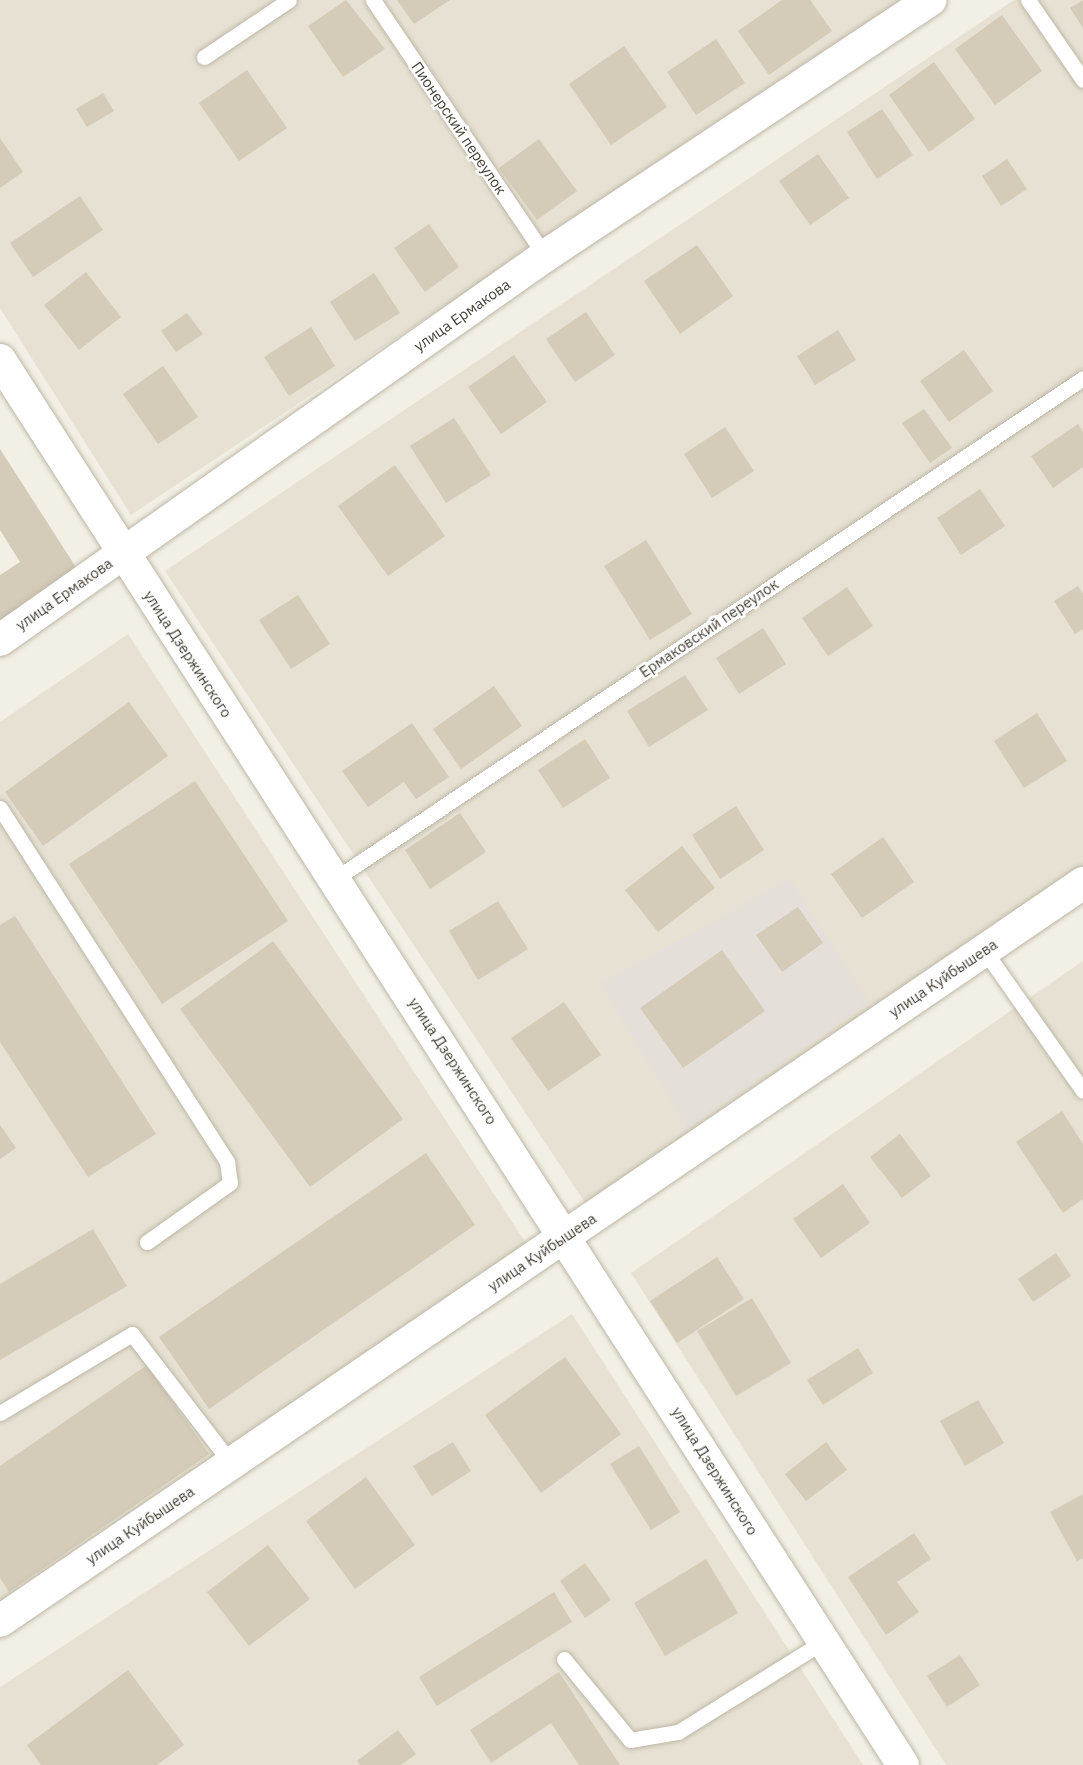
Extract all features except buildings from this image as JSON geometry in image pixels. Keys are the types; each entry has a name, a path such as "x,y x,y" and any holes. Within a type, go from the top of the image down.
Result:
{"street":[{"name":"улица Ермакова","path":"0,640 546,256 931,0"},
{"name":"улица Дзержинского","path":"0,360 122,553 566,1235 903,1765"},
{"name":"улица Куйбышева","path":"0,1621 1083,882"}],"lane":[{"path":"204,57 289,0"},
{"name":"Пионерский переулок","path":"373,0 546,256"},
{"path":"1028,0 1083,80"},
{"name":"Ермаковский переулок","path":"335,879 1083,378"},
{"path":"0,808 228,1162 230,1183 147,1242"},
{"path":"984,950 1083,1091"},
{"path":"0,1413 132,1334 231,1463"},
{"path":"564,1659 630,1740 678,1732 824,1641"}],"shaded area":[{"path":"0,0 904,0 131,515 0,308"},
{"path":"1014,0 1083,0 1083,874 592,1213 165,571"},
{"path":"128,634 533,1254 0,1608 0,722"},
{"path":"790,879 869,1002 688,1128 600,984"},
{"path":"1083,961 1083,1765 946,1765 631,1273"},
{"path":"572,1314 863,1765 0,1765 0,1687"}]}
